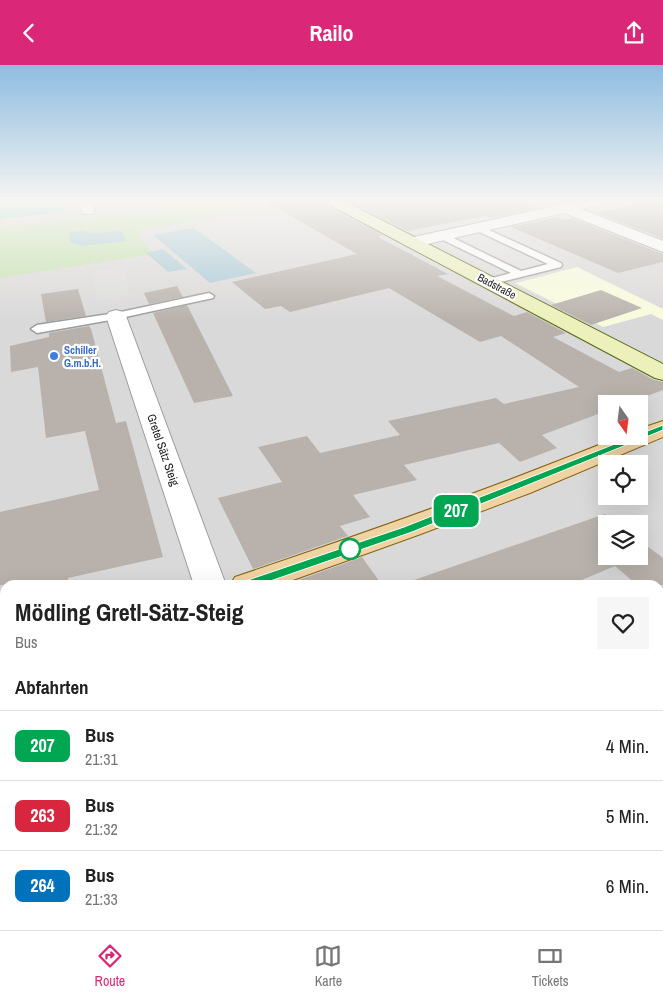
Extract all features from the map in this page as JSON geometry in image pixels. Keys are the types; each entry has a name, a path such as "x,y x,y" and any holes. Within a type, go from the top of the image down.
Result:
{"main road":[{"path":"260,580 408,529 520,487 663,428"}],"street":[{"name":"Badstraße","path":"411,240 663,373"},
{"path":"414,242 422,240"},
{"path":"647,240 663,247"},
{"name":"Gretel Sätz Steig","path":"116,316 208,580"}],"lane":[{"path":"451,240 520,274"},
{"path":"489,282 557,265 503,240"},
{"path":"37,329 116,316 209,296"}],"shaded area":[{"path":"0,240 663,240 663,580 0,580"},
{"path":"454,240 525,240 558,255 577,267 515,283 438,244"},
{"path":"577,267 663,309 663,320 651,314 603,327 515,283"},
{"path":"123,268 130,296 97,300 92,271"}],"green space":[{"path":"0,240 143,240 154,254 0,278"}],"water":[{"path":"69,240 127,241 82,246 69,242"},
{"path":"159,240 211,240 256,273 210,283"},
{"path":"163,249 187,269 168,272 146,253"}],"building":[{"path":"333,240 384,240 448,274 437,276 514,316 527,312 566,333 553,337 619,372 632,368 654,380 663,382 663,390 648,396 598,395 598,414 542,435 557,448 520,462 499,443 404,465 417,480 353,495 370,517 340,526 348,536 253,569 218,498 282,482 258,447 307,436 320,453 400,435 388,421 496,398 504,404 579,387 501,336 480,342 389,288 290,312 281,306 265,309 232,282 357,254"},
{"path":"542,240 629,240 663,254 663,262 618,273"},
{"path":"177,286 183,297 149,304 144,293"},
{"path":"78,289 86,316 46,322 41,294"},
{"path":"601,290 642,308 591,325 551,305"},
{"path":"187,305 233,396 194,403 153,313"},
{"path":"89,326 91,329 116,423 126,421 163,557 68,578 68,580 0,580 0,512 99,490 85,431 46,438 38,367 11,372 10,346 49,337 49,333"},
{"path":"598,516 598,565 648,565 648,547 663,558 663,580 631,580 615,566 582,580 414,580"},
{"path":"362,557 378,580 299,580"}],"bus line":[{"name":"207","path":"260,580 408,529 520,487 663,428"}],"place":[{"name":"Schiller G.m.b.H.","path":"54,356"}]}
